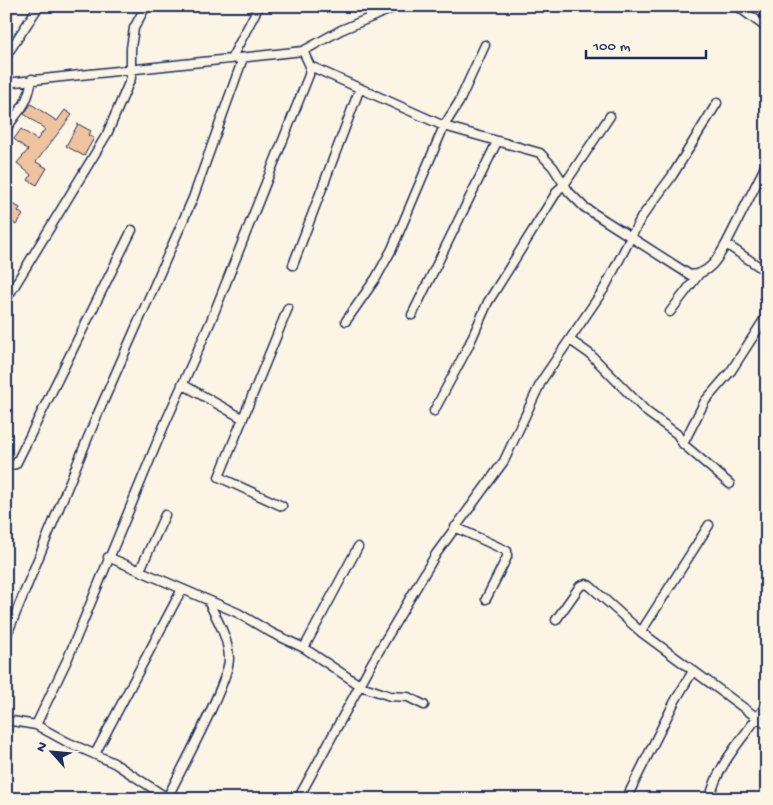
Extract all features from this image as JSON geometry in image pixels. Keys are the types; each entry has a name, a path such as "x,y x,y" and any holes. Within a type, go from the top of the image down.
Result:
{"street":[{"path":"6,56 38,6"},
{"path":"6,300 107,134 128,87 134,28 146,6"},
{"path":"232,59 259,6"},
{"path":"6,82 303,51 341,30 398,6"},
{"path":"737,6 767,28"},
{"path":"346,320 376,278 392,249 444,126 459,102 484,45"},
{"path":"303,51 310,66 444,126 540,153 554,167 564,185 584,207 631,236 674,267 690,275 699,274"},
{"path":"6,637 10,618 193,198 243,58"},
{"path":"36,725 68,658 108,557 231,270 310,66"},
{"path":"6,129 26,102 32,79"},
{"path":"293,265 360,88"},
{"path":"298,799 436,554 504,461 542,380 604,289 641,218 672,176 717,103"},
{"path":"434,410 468,347 488,302 558,190 564,185 610,116"},
{"path":"412,316 497,142"},
{"path":"670,312 699,274 716,261 767,163"},
{"path":"6,466 16,464 132,230"},
{"path":"726,244 767,272"},
{"path":"282,506 219,477 288,308"},
{"path":"683,444 705,401 731,371 767,315"},
{"path":"570,340 590,354 646,412 677,434 683,444 730,484"},
{"path":"182,384 242,418"},
{"path":"140,570 165,515"},
{"path":"641,632 709,525"},
{"path":"455,527 507,551 507,557 486,599"},
{"path":"304,648 358,547"},
{"path":"108,557 238,613 272,633 304,648 361,686 390,696 408,697 424,705"},
{"path":"556,620 580,586 586,584 641,632 767,725"},
{"path":"95,754 182,589"},
{"path":"6,720 36,725 67,742 95,754 168,798 219,690 229,660 226,638 208,601"},
{"path":"626,799 675,701 693,671"},
{"path":"710,799 717,777 767,703"}],"building":[{"path":"31,104 57,121 65,110 72,115 36,162 47,168 37,185 28,180 31,175 17,163 28,150 14,139 21,129 37,140 45,129 24,114"},
{"path":"78,124 91,131 88,135 94,138 84,156 66,146"},
{"path":"13,204 20,208 18,211 23,215 16,225 6,218 6,213"}]}
